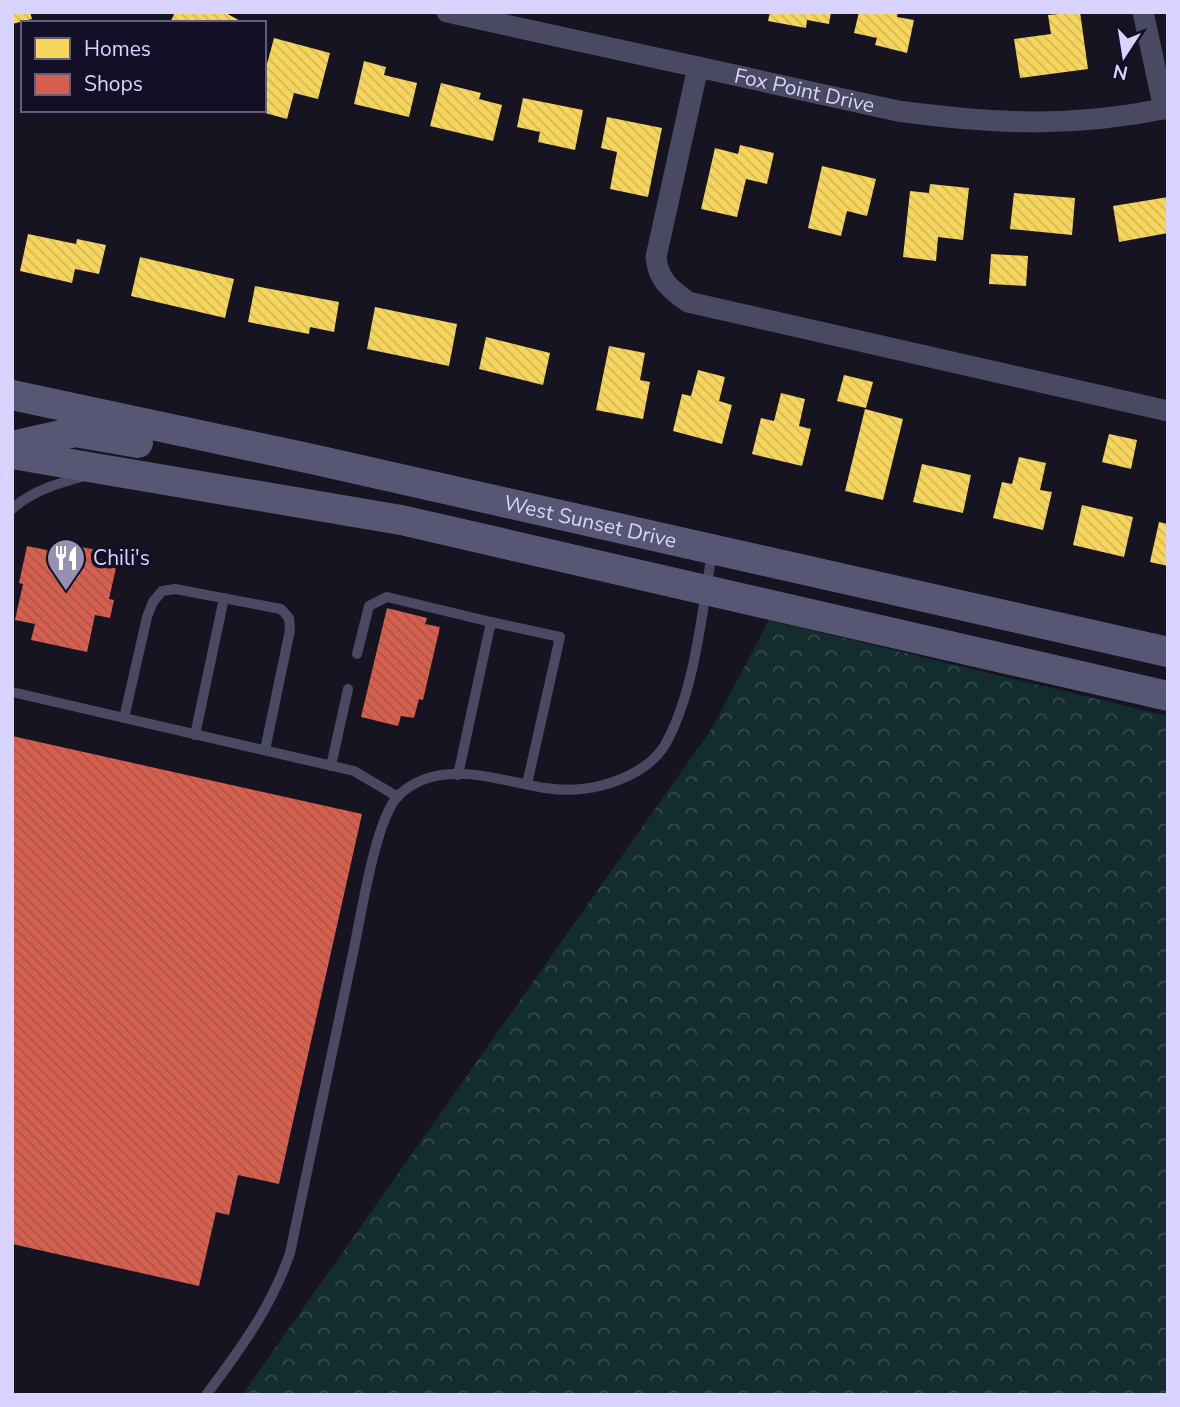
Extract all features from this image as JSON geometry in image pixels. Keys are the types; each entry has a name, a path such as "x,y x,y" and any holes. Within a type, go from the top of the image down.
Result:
{"main road":[{"path":"12,432 27,428 35,416 25,398"},
{"name":"West Sunset Drive","path":"25,398 219,442 312,459 1168,652"},
{"path":"12,446 75,432 153,445 219,442"},
{"name":"West Sunset Drive","path":"12,454 401,520 1168,696"}],"street":[{"name":"Fox Point Drive","path":"447,12 898,111 967,120 1087,122 1166,108"},
{"path":"1143,12 1166,108"},
{"path":"698,67 656,257 657,272 678,295 703,308 1168,411"}],"lane":[{"path":"12,509 30,495 57,483 120,472"},
{"path":"206,1395 242,1346 267,1304 279,1283 290,1253 367,890 382,828 398,797 421,782 458,775 482,775 527,785 579,790 609,786 644,767 665,745 680,712 712,550"},
{"path":"124,718 153,602 162,591 175,589 281,609 289,618 290,630 265,750"},
{"path":"357,654 369,606 387,597 560,637 527,785"},
{"path":"195,735 224,598"},
{"path":"458,775 491,622"},
{"path":"331,766 348,689"},
{"path":"12,692 354,771 398,797"}],"green space":[{"path":"769,620 1168,716 1168,1395 242,1395 712,728"}],"building: Homes":[{"path":"12,12 30,12 32,19 12,24"},
{"path":"175,12 224,12 240,21 171,21"},
{"path":"770,12 831,12 829,24 807,20 806,28 768,21"},
{"path":"859,12 898,12 897,17 914,20 907,53 875,45 877,38 854,33"},
{"path":"1080,12 1088,69 1020,78 1014,39 1051,34 1048,15"},
{"path":"274,38 330,53 318,99 294,93 287,119 262,112 266,112 266,68"},
{"path":"364,61 386,67 384,75 417,83 409,117 354,104"},
{"path":"441,83 481,93 479,99 502,105 493,141 430,126"},
{"path":"523,98 583,110 575,150 538,142 540,132 517,127"},
{"path":"607,117 662,128 648,197 610,189 617,152 601,148"},
{"path":"740,145 774,153 767,184 746,179 737,217 701,209 715,148 738,154"},
{"path":"822,166 876,179 867,216 847,211 841,236 808,228"},
{"path":"930,184 969,188 963,240 938,237 936,261 903,257 910,191 929,193"},
{"path":"1014,193 1075,198 1072,235 1010,229"},
{"path":"1168,197 1168,233 1119,242 1113,206"},
{"path":"28,234 76,244 77,239 106,245 99,274 75,269 72,283 20,271"},
{"path":"991,254 1028,256 1026,286 989,284"},
{"path":"140,257 234,279 225,318 131,296"},
{"path":"255,286 339,302 334,332 310,327 309,334 248,322"},
{"path":"375,307 457,324 449,366 367,349"},
{"path":"486,337 550,353 543,385 479,369"},
{"path":"609,346 645,353 640,380 650,382 643,419 596,410"},
{"path":"698,370 725,377 719,401 732,405 722,444 673,431 682,394 691,396"},
{"path":"844,375 873,382 866,408 837,401"},
{"path":"781,393 805,399 799,426 811,429 802,466 752,454 761,418 774,421"},
{"path":"865,409 903,419 883,500 845,491"},
{"path":"1109,434 1137,440 1131,469 1102,462"},
{"path":"1019,457 1046,463 1040,490 1052,492 1043,530 993,518 1002,482 1012,484"},
{"path":"922,464 971,475 963,513 913,502"},
{"path":"1082,505 1133,517 1124,557 1073,545"},
{"path":"1159,522 1168,524 1168,566 1150,562"}],"building: Shops":[{"name":"Chili's","path":"68,544 96,550 94,558 117,563 109,599 114,600 110,618 95,615 87,652 31,640 35,624 15,620 23,584 19,583 27,546 66,554"},
{"path":"387,608 427,618 425,624 440,627 423,700 419,699 414,718 401,716 398,726 361,717"},
{"path":"12,736 362,814 279,1184 238,1175 229,1215 216,1212 199,1286 12,1244"}],"place":[{"name":"Chili's","path":"66,592"}]}
